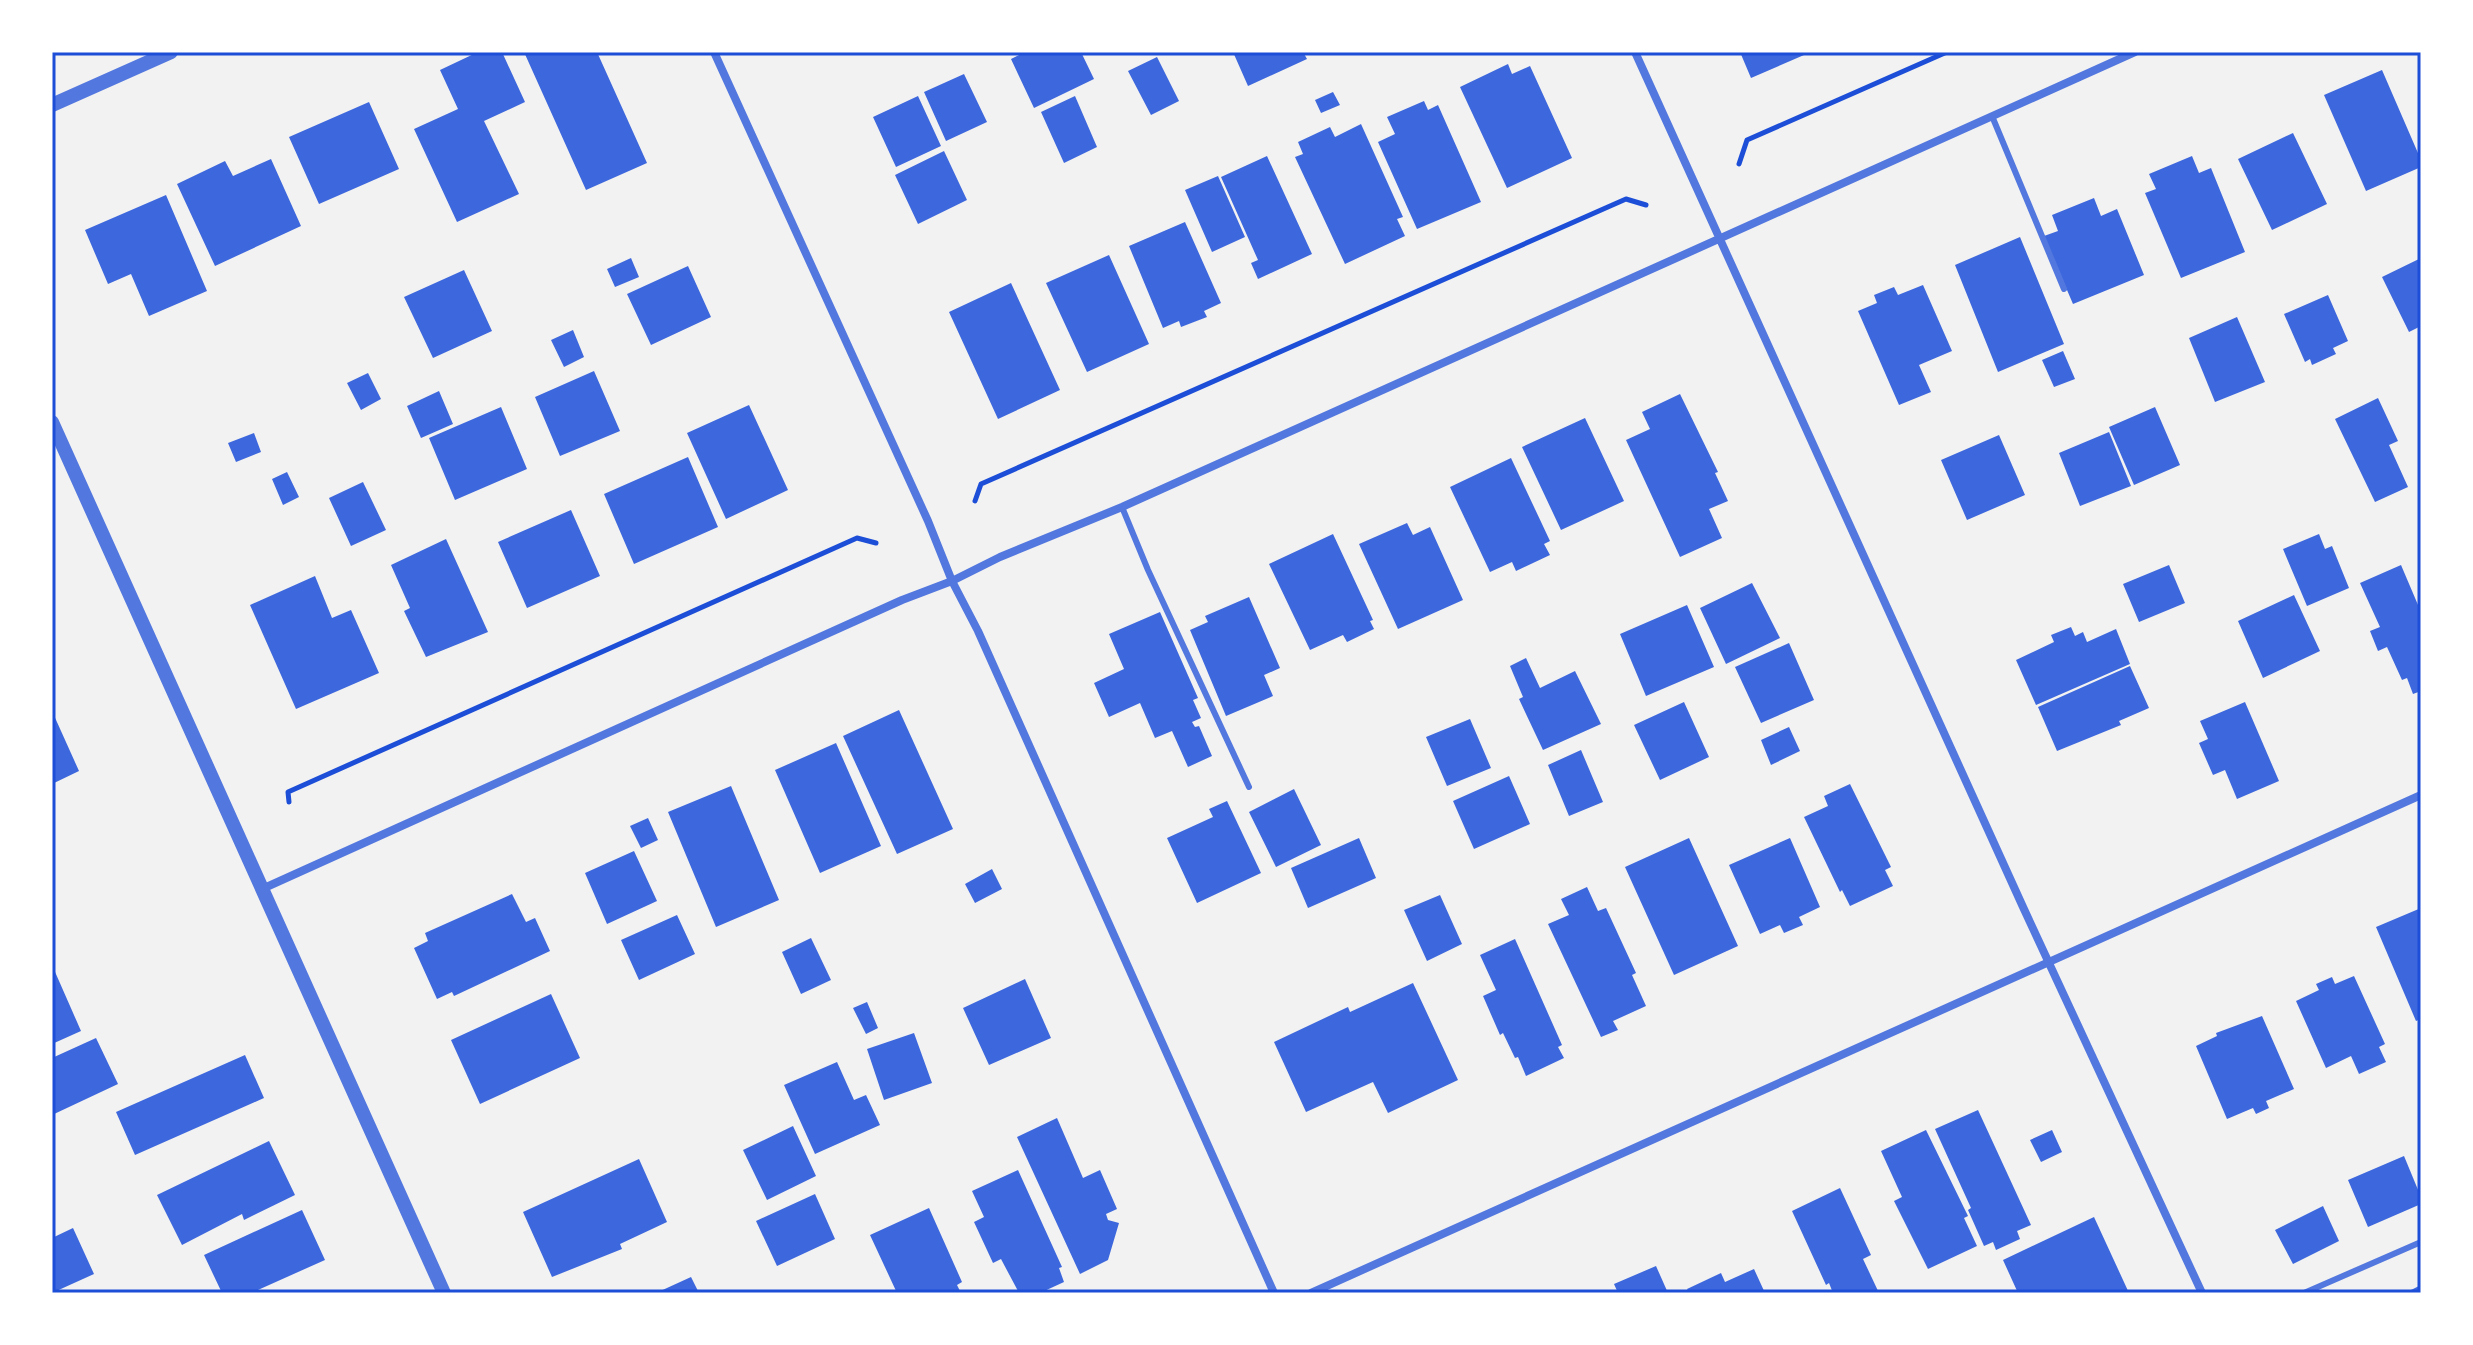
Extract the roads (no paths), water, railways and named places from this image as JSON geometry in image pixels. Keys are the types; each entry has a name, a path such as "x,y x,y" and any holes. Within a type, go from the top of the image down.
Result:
{"street":[{"path":"52,105 171,52"},
{"path":"714,52 922,507 952,581 978,631 1274,1293"},
{"path":"1635,52 2202,1293"},
{"path":"262,889 902,600 1122,507 2135,52"},
{"path":"52,422 444,1293"},
{"path":"1311,1293 2421,795"}],"lane":[{"path":"1992,116 2064,289"},
{"path":"1122,507 1249,787"},
{"path":"2304,1293 2421,1242"}]}
